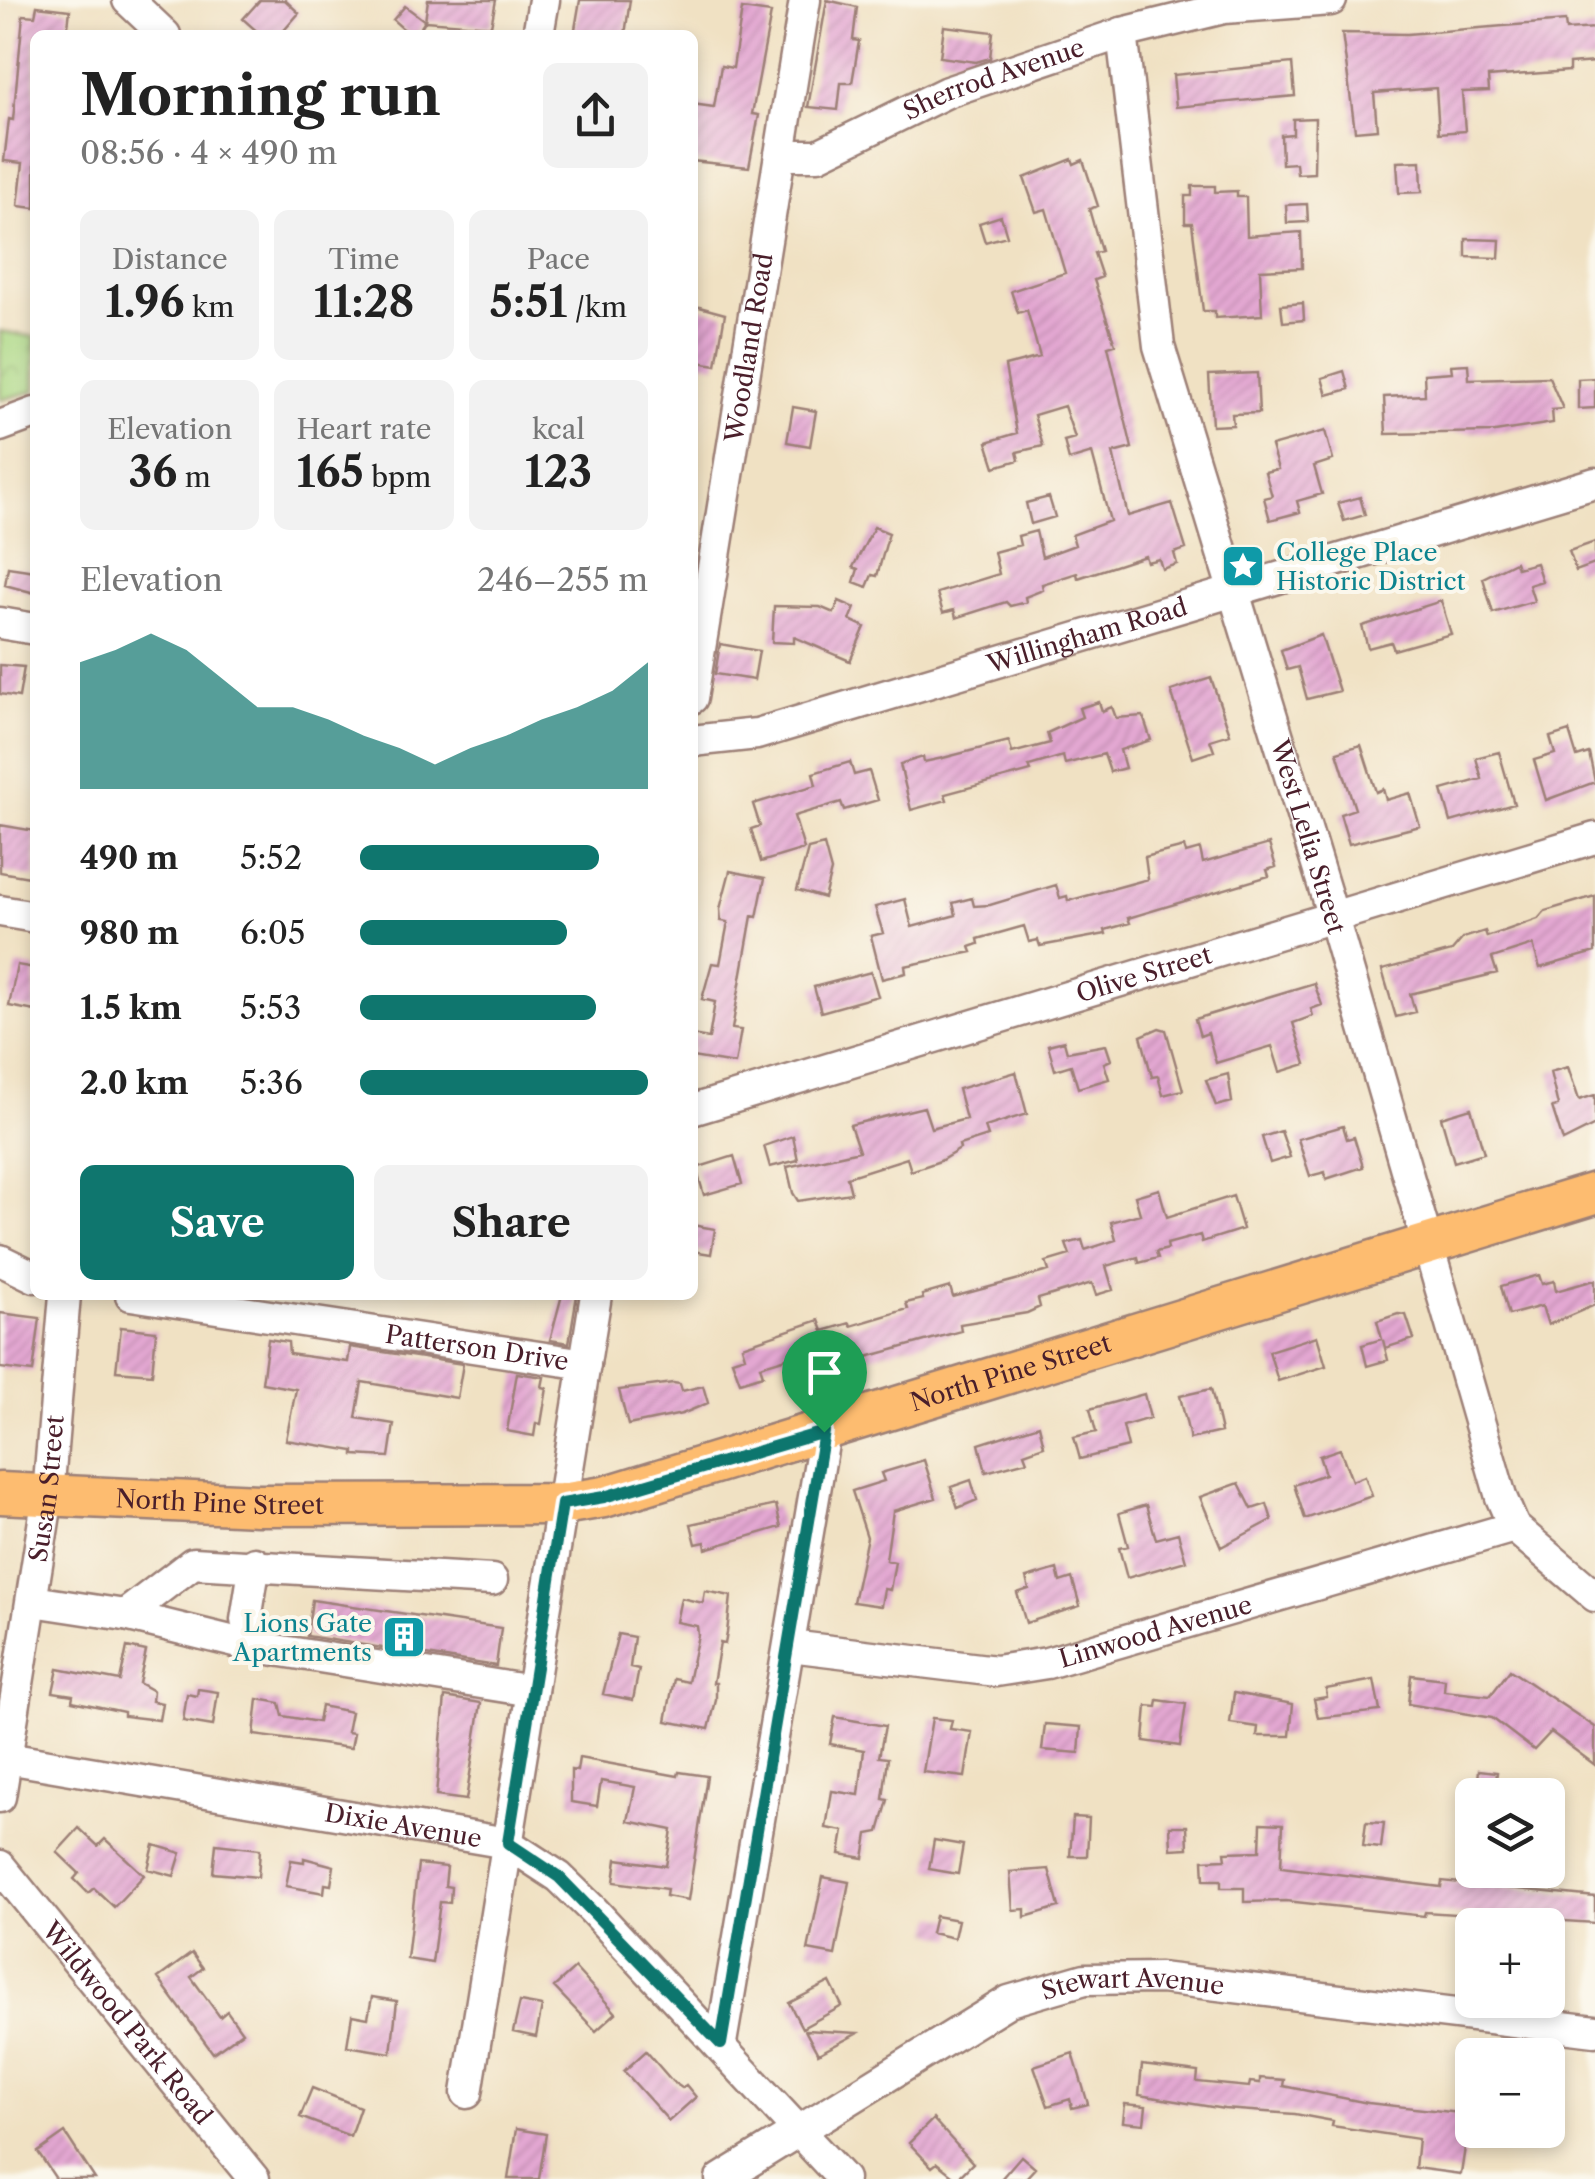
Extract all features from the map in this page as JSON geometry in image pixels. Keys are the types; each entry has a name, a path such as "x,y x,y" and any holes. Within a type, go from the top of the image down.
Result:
{"main road":[{"name":"North Pine Street","path":"0,1492 258,1505 562,1504 604,1497 1595,1193"}],"street":[{"path":"128,0 159,30"},
{"path":"539,30 544,0"},
{"name":"Woodland Road","path":"698,661 805,0"},
{"name":"Sherrod Avenue","path":"780,155 818,155 947,92 1122,33 1224,4 1331,0"},
{"name":"West Lelia Street","path":"1122,33 1159,346 1514,1527"},
{"path":"0,426 30,415"},
{"name":"Willingham Road","path":"698,740 758,734 972,666 1232,593 1595,482"},
{"path":"0,623 30,629"},
{"name":"Olive Street","path":"698,1108 1332,914 1595,838"},
{"path":"0,911 30,915"},
{"path":"0,1260 30,1274"},
{"name":"Susan Street","path":"0,1797 48,1495 66,1300"},
{"name":"Patterson Drive","path":"194,1300 294,1308 585,1364"},
{"path":"467,2093 595,1300"},
{"path":"721,2044 824,1432"},
{"path":"1514,1527 1595,1596"},
{"name":"Linwood Avenue","path":"790,1646 996,1671 1046,1663 1514,1527"},
{"path":"125,1615 193,1563 492,1580"},
{"path":"246,1620 256,1564"},
{"path":"34,1601 125,1615 252,1646 532,1691"},
{"name":"Dixie Avenue","path":"7,1758 508,1843 559,1877 721,2044 844,2179"},
{"name":"Wildwood Park Road","path":"0,1866 254,2179"},
{"name":"Stewart Avenue","path":"722,2179 1009,2000 1085,1979 1160,1978 1595,2031"}],"green space":[{"path":"0,331 30,336 30,392 0,400"}],"building":[{"path":"260,0 285,0 299,13 284,30 255,30 243,19"},
{"path":"428,0 496,0 491,26 425,21"},
{"path":"580,0 630,0 626,30 575,30"},
{"path":"827,0 857,7 853,40 859,41 852,83 841,83 838,110 808,107"},
{"path":"37,6 70,10 68,30 30,30 30,207 18,206 23,163 4,161 9,119 13,120 23,15 35,16"},
{"path":"405,6 425,21 419,30 404,30 393,20"},
{"path":"742,9 771,13 752,114 759,115 749,167 698,162 698,105 714,107 721,66 733,68"},
{"path":"1565,21 1566,30 1595,28 1595,62 1569,64 1569,71 1488,77 1489,91 1462,92 1465,131 1439,133 1436,88 1374,93 1377,129 1355,131 1342,33 1407,34"},
{"path":"944,26 993,32 990,58 976,62 940,57"},
{"path":"1292,63 1295,96 1176,107 1173,75"},
{"path":"1315,118 1314,173 1297,174 1296,163 1282,164 1281,135 1293,134 1293,119"},
{"path":"1072,159 1074,164 1083,160 1098,206 1089,209 1101,251 1094,253 1102,277 1094,280 1115,344 1108,346 1132,448 1113,453 1128,516 1172,503 1186,549 1174,553 1177,564 1162,569 1159,559 1147,562 1145,556 1078,578 1077,573 1042,584 1043,590 1025,597 1026,602 1010,606 1006,602 956,618 954,610 943,613 937,593 999,574 994,552 1020,545 1018,536 1036,531 1042,557 1075,545 1072,535 1110,521 1092,453 1069,460 1064,441 1075,438 1064,406 1034,415 1043,446 1017,452 1019,460 995,467 987,442 1017,433 1005,366 1040,357 1027,310 1018,313 1011,291 1065,273 1046,209 1036,212 1024,178"},
{"path":"1421,161 1422,192 1399,193 1397,162"},
{"path":"1192,186 1215,186 1215,192 1237,191 1237,197 1246,197 1247,236 1301,232 1302,268 1260,270 1262,315 1215,318 1215,311 1203,311 1192,223 1185,223 1185,196 1192,196"},
{"path":"1307,204 1308,222 1287,223 1286,205"},
{"path":"1001,216 1007,236 985,242 979,223"},
{"path":"1466,239 1500,240 1499,258 1466,257"},
{"path":"1303,303 1304,320 1283,322 1281,305"},
{"path":"698,307 725,314 716,365 698,362"},
{"path":"1468,364 1469,379 1549,377 1563,409 1552,410 1553,423 1495,432 1386,434 1384,397 1425,395 1424,374 1452,372 1451,365"},
{"path":"1344,371 1349,389 1327,395 1322,378"},
{"path":"1257,373 1259,413 1232,414 1233,425 1212,426 1209,375"},
{"path":"1595,378 1595,408 1578,409 1578,379"},
{"path":"793,407 816,411 810,446 787,442"},
{"path":"1325,431 1333,460 1314,466 1322,494 1297,501 1300,512 1270,520 1264,498 1272,496 1265,472 1278,469 1271,446"},
{"path":"1049,497 1055,517 1031,524 1026,503"},
{"path":"1360,497 1365,515 1344,521 1338,503"},
{"path":"874,527 889,533 877,576 872,575 867,587 854,582 858,569 853,567"},
{"path":"1595,542 1595,564 1576,571 1569,551"},
{"path":"1515,562 1517,568 1536,563 1542,581 1529,585 1534,601 1493,613 1483,578"},
{"path":"8,567 30,570 30,592 5,585"},
{"path":"839,601 855,608 850,620 865,627 850,661 794,637 794,643 772,642 774,606 820,607 834,613"},
{"path":"1441,601 1451,634 1394,650 1391,642 1368,648 1362,626"},
{"path":"1321,635 1339,691 1307,699 1298,667 1287,670 1281,650"},
{"path":"720,644 759,651 754,680 715,674"},
{"path":"0,665 24,667 19,697 0,694"},
{"path":"1211,678 1230,734 1210,740 1214,751 1193,758 1171,691"},
{"path":"1099,702 1102,711 1112,707 1116,718 1143,716 1151,740 1120,750 1125,768 1110,772 1104,754 1065,764 1063,756 1029,766 1031,771 945,794 947,800 911,810 900,764 923,757 924,762 943,758 1009,741 1012,753 1050,743 1047,733 1082,717 1079,708"},
{"path":"1569,731 1577,757 1589,753 1595,782 1546,800 1534,760 1555,754 1550,737"},
{"path":"1361,745 1376,792 1383,789 1386,800 1410,793 1420,826 1349,844 1340,814 1355,809 1337,752"},
{"path":"1499,752 1514,804 1451,822 1442,790 1482,779 1476,758"},
{"path":"850,762 854,775 869,771 878,800 844,810 841,802 794,816 804,849 761,862 751,829 760,826 753,804 816,785 813,773"},
{"path":"0,825 30,830 30,877 0,872"},
{"path":"1269,844 1276,867 1267,870 1269,876 1128,918 1130,923 1105,930 1106,934 1040,946 1038,940 1029,942 1024,926 978,939 979,944 970,947 972,952 905,966 906,973 882,979 871,936 883,933 875,907 905,899 912,927 956,915 953,903 972,898 974,906 990,905 1056,885 1060,898 1067,896 1068,901 1148,879 1145,857 1184,847 1186,853 1200,849 1203,863"},
{"path":"824,845 831,871 824,898 797,890 808,849"},
{"path":"730,871 765,878 757,917 752,916 732,1029 741,1030 735,1064 698,1058 698,1036 709,1038 715,1002 702,999 712,963 720,964 728,922 721,921 720,909"},
{"path":"1595,896 1595,952 1540,968 1533,945 1492,958 1497,973 1410,994 1415,1012 1396,1017 1382,970 1452,951 1463,938 1485,931 1487,937 1538,919 1545,911"},
{"path":"17,965 30,967 30,1010 9,1006"},
{"path":"871,972 878,996 821,1012 814,987"},
{"path":"1314,983 1322,1005 1311,1009 1313,1016 1293,1023 1306,1064 1280,1072 1272,1046 1216,1063 1208,1033 1200,1036 1195,1019"},
{"path":"1159,1028 1166,1030 1183,1090 1163,1095 1158,1076 1152,1077 1141,1036"},
{"path":"1064,1041 1067,1052 1106,1045 1111,1060 1104,1063 1109,1079 1078,1088 1071,1065 1055,1070 1048,1045"},
{"path":"1568,1067 1579,1100 1595,1095 1595,1125 1563,1141 1552,1107 1558,1106 1550,1072"},
{"path":"1016,1072 1027,1114 985,1127 988,1136 959,1145 960,1149 940,1161 911,1171 907,1158 847,1177 851,1193 798,1201 793,1193 787,1167 859,1151 850,1125 924,1107 931,1128 966,1119 958,1089"},
{"path":"1228,1074 1232,1102 1216,1106 1206,1080"},
{"path":"1471,1108 1484,1153 1454,1162 1441,1117"},
{"path":"1343,1126 1347,1139 1354,1137 1363,1167 1326,1179 1325,1172 1310,1176 1298,1139"},
{"path":"1281,1131 1290,1157 1270,1163 1262,1137"},
{"path":"793,1136 798,1160 770,1167 764,1146"},
{"path":"734,1156 742,1184 704,1195 698,1167"},
{"path":"1159,1189 1167,1217 1233,1196 1243,1229 1202,1242 1200,1235 1167,1244 1168,1249 1156,1252 1158,1258 1139,1263 1138,1257 1106,1266 1113,1290 1096,1295 1092,1283 1038,1299 1040,1307 1027,1313 960,1324 961,1331 802,1375 796,1355 760,1366 763,1375 740,1382 732,1360 745,1356 742,1346 819,1320 823,1331 850,1323 851,1326 908,1309 906,1303 950,1287 953,1297 1049,1271 1046,1262 1070,1255 1066,1244 1082,1240 1085,1250 1116,1240 1111,1222 1140,1214 1135,1196"},
{"path":"698,1226 715,1229 711,1254 698,1252"},
{"path":"1539,1275 1542,1284 1554,1281 1556,1291 1595,1280 1595,1305 1548,1325 1542,1306 1509,1315 1501,1286"},
{"path":"561,1300 576,1300 569,1343 550,1340"},
{"path":"0,1313 40,1318 33,1372 0,1368"},
{"path":"1406,1315 1414,1339 1385,1348 1388,1360 1367,1366 1362,1345 1382,1339 1377,1321"},
{"path":"121,1327 156,1331 152,1374 116,1371"},
{"path":"1317,1336 1326,1366 1278,1381 1269,1351"},
{"path":"268,1339 288,1342 289,1354 348,1362 350,1347 463,1364 457,1398 362,1382 356,1418 394,1424 389,1457 354,1455 354,1451 286,1440 296,1389 262,1383"},
{"path":"517,1373 544,1377 542,1387 547,1388 541,1424 536,1423 534,1436 507,1431"},
{"path":"680,1384 682,1391 703,1386 708,1403 682,1414 628,1425 619,1390"},
{"path":"1211,1389 1221,1432 1190,1439 1180,1396"},
{"path":"1144,1394 1150,1418 1123,1426 1128,1447 1080,1459 1074,1437 1096,1432 1090,1409"},
{"path":"1039,1425 1044,1446 1024,1453 1027,1461 986,1472 979,1444"},
{"path":"1340,1449 1352,1481 1365,1476 1372,1496 1305,1519 1294,1485 1325,1474 1319,1456"},
{"path":"924,1460 936,1498 893,1511 886,1560 895,1562 890,1590 884,1589 881,1606 853,1602 867,1537 852,1491 884,1481 881,1473"},
{"path":"971,1480 977,1500 958,1508 951,1487"},
{"path":"1239,1483 1252,1509 1267,1504 1272,1520 1221,1547 1200,1497"},
{"path":"776,1505 781,1527 706,1549 705,1542 696,1544 691,1524"},
{"path":"1146,1505 1156,1539 1178,1533 1186,1561 1127,1578 1119,1548 1128,1546 1119,1513"},
{"path":"1057,1569 1060,1582 1072,1578 1080,1606 1026,1623 1017,1593 1029,1589 1026,1578"},
{"path":"705,1591 731,1596 725,1644 720,1643 713,1683 716,1700 709,1729 666,1721 674,1679 688,1682 698,1635 697,1626 676,1622 681,1598 703,1603"},
{"name":"Lions Gate Apartments","path":"312,1600 501,1628 496,1666 307,1636"},
{"path":"618,1634 634,1637 630,1667 639,1669 633,1700 603,1694"},
{"path":"127,1647 146,1651 139,1683 153,1691 152,1701 162,1703 159,1720 124,1716 124,1712 72,1701 73,1695 53,1692 58,1669 120,1681"},
{"path":"1510,1670 1595,1727 1595,1765 1551,1732 1534,1750 1492,1718 1408,1704 1411,1675 1445,1679 1444,1691 1490,1696"},
{"path":"1374,1680 1380,1711 1318,1718 1314,1699 1327,1697 1326,1689"},
{"path":"198,1689 218,1692 213,1726 183,1721 187,1694 197,1696"},
{"path":"1234,1693 1293,1704 1290,1736 1257,1736 1258,1727 1230,1723"},
{"path":"445,1697 481,1703 466,1800 436,1796"},
{"path":"258,1699 280,1703 283,1716 318,1722 321,1706 351,1712 347,1732 354,1733 351,1748 254,1735"},
{"path":"1158,1700 1186,1704 1180,1746 1144,1741 1147,1706 1157,1707"},
{"path":"835,1717 885,1726 879,1757 888,1758 883,1799 888,1800 879,1832 868,1834 864,1858 840,1854 844,1831 826,1828 832,1791 859,1795 864,1750 830,1744"},
{"path":"932,1718 952,1720 950,1729 972,1732 965,1777 923,1772"},
{"path":"1045,1724 1081,1727 1079,1753 1042,1750"},
{"path":"579,1758 678,1776 679,1772 707,1776 688,1900 666,1896 667,1889 614,1882 617,1859 666,1866 672,1830 628,1821 635,1787 601,1781 597,1806 571,1802 571,1770 577,1771"},
{"path":"1479,1770 1497,1772 1496,1778 1478,1778"},
{"path":"1073,1817 1089,1818 1087,1856 1070,1856"},
{"path":"1366,1822 1384,1823 1381,1848 1363,1846"},
{"path":"1261,1823 1283,1824 1281,1867 1441,1887 1442,1881 1455,1882 1455,1888 1509,1888 1595,1897 1595,1923 1565,1921 1565,1908 1455,1908 1455,1914 1425,1912 1424,1916 1286,1901 1244,1902 1244,1888 1221,1888 1221,1880 1204,1880 1203,1860 1226,1859 1225,1852 1260,1851"},
{"path":"1170,1826 1187,1826 1188,1848 1171,1849"},
{"path":"79,1828 98,1846 105,1839 144,1875 114,1907 94,1888 88,1893 74,1879 79,1873 57,1852"},
{"path":"934,1840 963,1845 958,1874 929,1869"},
{"path":"216,1844 260,1849 258,1877 213,1873"},
{"path":"154,1845 181,1853 174,1876 148,1869"},
{"path":"304,1858 334,1866 331,1885 325,1884 324,1893 286,1886 291,1860 304,1862"},
{"path":"418,1864 447,1867 445,1886 451,1887 450,1903 440,1902 432,1963 407,1959"},
{"path":"1049,1869 1059,1907 1025,1917 1025,1909 1013,1910 1010,1872"},
{"path":"823,1877 849,1882 835,1955 808,1950"},
{"path":"935,1916 958,1920 954,1938 931,1933"},
{"path":"192,1953 203,1968 191,1977 220,2017 227,2011 242,2032 213,2053 158,1978"},
{"path":"575,1968 616,2013 596,2031 554,1987"},
{"path":"830,1982 842,2006 802,2028 789,2003"},
{"path":"372,1997 397,2001 391,2053 347,2046 352,2015 368,2018"},
{"path":"520,2002 542,2006 536,2037 513,2032"},
{"path":"805,2030 858,2033 818,2054"},
{"path":"646,2051 673,2082 682,2088 686,2085 696,2097 669,2121 624,2071"},
{"path":"1073,2053 1088,2104 1072,2108 1070,2099 1048,2106 1034,2066"},
{"path":"1142,2065 1198,2072 1197,2082 1249,2087 1250,2082 1260,2083 1260,2078 1284,2080 1283,2086 1368,2103 1455,2112 1455,2148 1465,2148 1461,2174 1415,2168 1418,2139 1332,2126 1333,2121 1295,2114 1224,2109 1139,2095"},
{"path":"312,2088 360,2107 350,2136 300,2117"},
{"path":"1125,2104 1146,2106 1144,2124 1123,2122"},
{"path":"933,2119 973,2163 957,2179 937,2163 932,2167 909,2143"},
{"path":"516,2129 546,2134 539,2179 508,2179"},
{"path":"65,2133 95,2179 56,2179 38,2152"},
{"path":"1021,2156 1035,2168 1025,2179 1001,2179"}],"place":[{"name":"College Place Historic District","path":"1243,566"},
{"name":"Lions Gate Apartments","path":"404,1637"}],"route":[{"path":"824,1432 721,2044 559,1877 508,1843 562,1504 604,1497 824,1432"}]}
